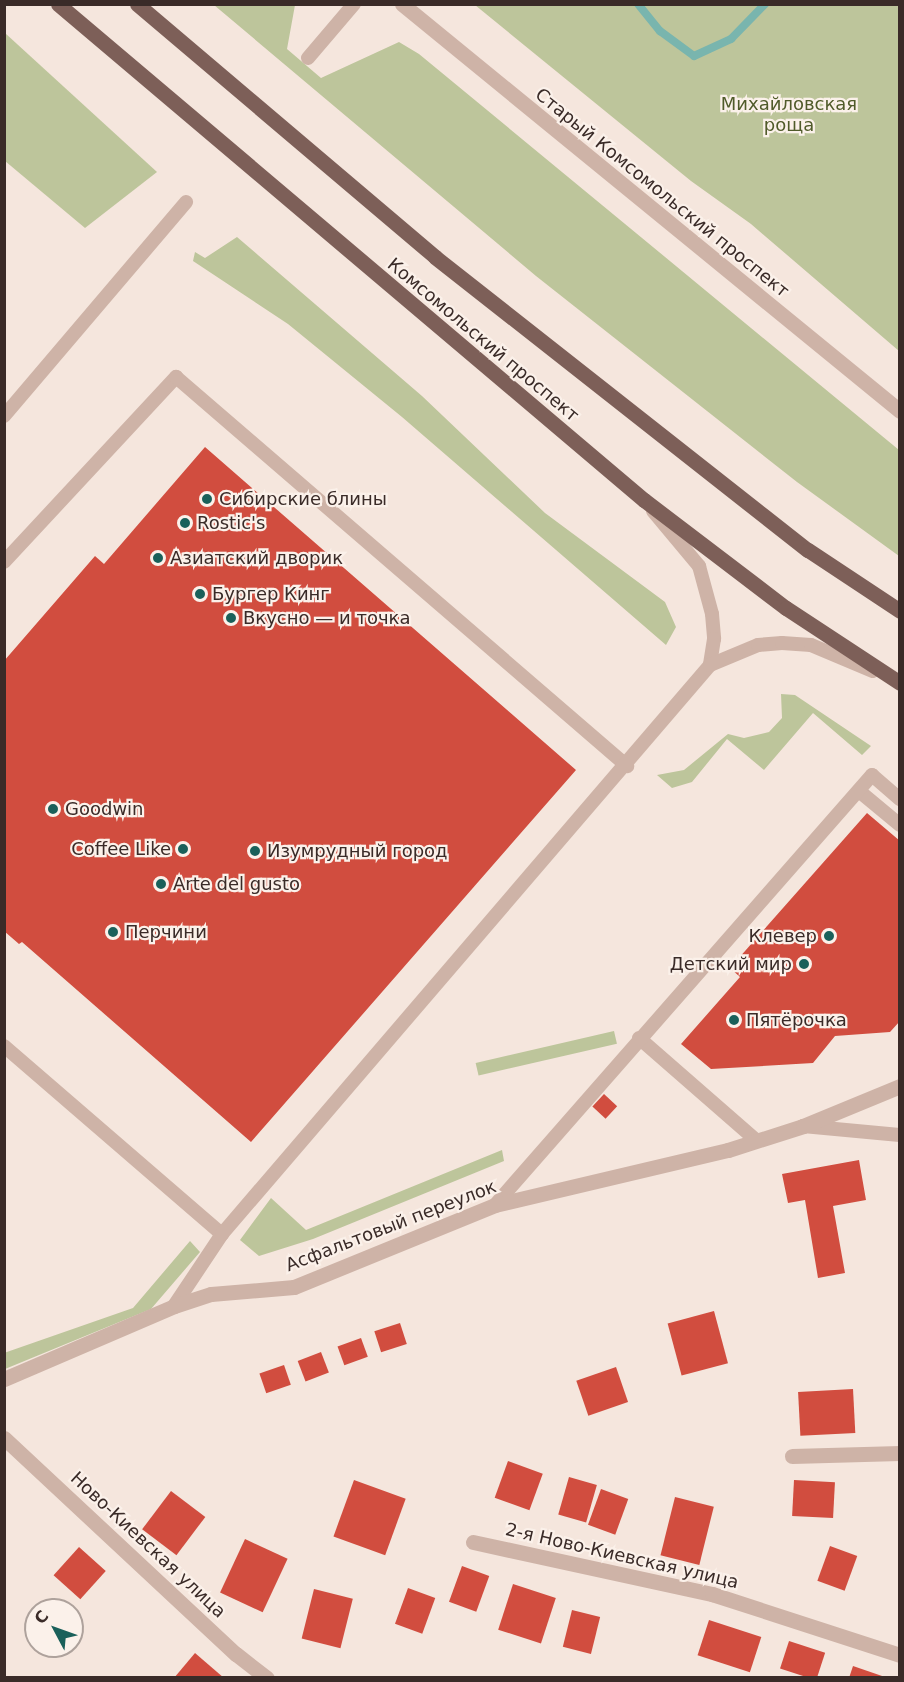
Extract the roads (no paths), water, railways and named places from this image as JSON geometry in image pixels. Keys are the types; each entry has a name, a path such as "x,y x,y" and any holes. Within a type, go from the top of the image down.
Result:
{"main road":[{"name":"Комсомольский проспект","path":"58,4 644,500 786,608 896,681"},
{"name":"Комсомольский проспект","path":"137,4 435,257 808,550 900,611"}],"street":[{"name":"Старый Комсомольский проспект","path":"402,4 900,411"},
{"name":"Асфальтовый переулок","path":"4,1379 174,1306 211,1294 294,1287 495,1205 757,1141 803,1126 900,1086"},
{"name":"Ново-Киевская улица","path":"4,1438 236,1654 267,1677"},
{"path":"792,1456 900,1453"},
{"name":"2-я Ново-Киевская улица","path":"473,1542 712,1594 900,1655"}],"lane":[{"path":"308,58 354,4"},
{"path":"5,415 186,202"},
{"path":"4,562 176,376 627,766"},
{"path":"644,500 699,566 712,614 710,665"},
{"path":"174,1306 222,1234 627,766 710,665 758,645 782,643 811,645 896,681"},
{"path":"495,1205 639,1038 872,775 900,799"},
{"path":"859,791 900,825"},
{"path":"639,1038 757,1141"},
{"path":"4,1046 222,1234"},
{"path":"803,1126 900,1135"}],"waterway":[{"path":"638,4 660,31 694,56 731,39 765,4"}],"place":[{"name":"Сибирские блины","path":"207,499"},
{"name":"Rostic's","path":"185,523"},
{"name":"Азиатский дворик","path":"158,558"},
{"name":"Бургер Кинг","path":"200,594"},
{"name":"Вкусно — и точка","path":"231,618"},
{"name":"Goodwin","path":"53,809"},
{"name":"Coffee Like","path":"183,849"},
{"name":"Изумрудный город","path":"255,851"},
{"name":"Arte del gusto","path":"161,884"},
{"name":"Перчини","path":"113,932"},
{"name":"Клевер","path":"829,936"},
{"name":"Детский мир","path":"804,964"},
{"name":"Пятёрочка","path":"734,1020"}],"park label":[{"name":"Михайловская роща","path":"789,115"}]}
